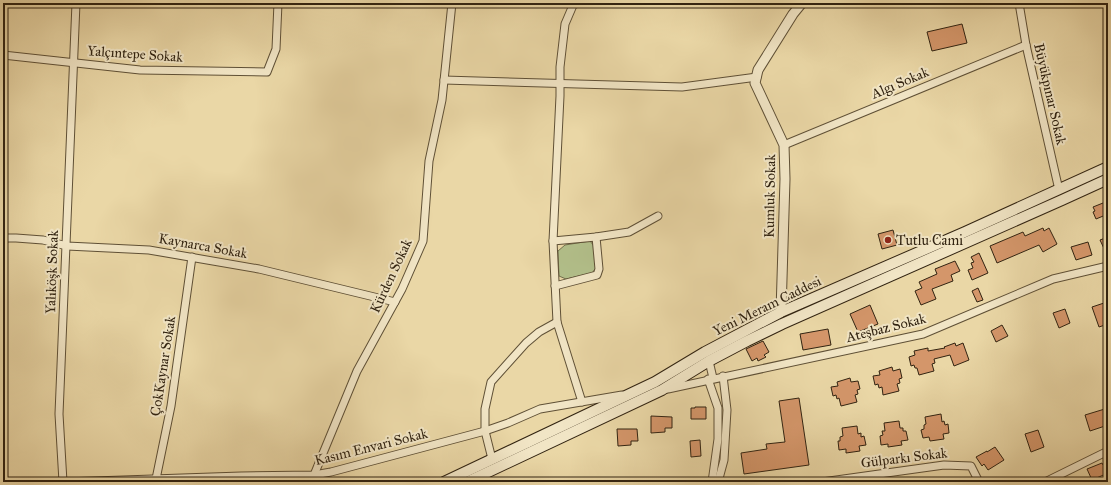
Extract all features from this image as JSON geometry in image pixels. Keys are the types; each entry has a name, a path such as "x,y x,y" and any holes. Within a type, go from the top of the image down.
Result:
{"main road":[{"name":"Yeni Meram Caddesi","path":"444,482 655,382 704,352 781,312 965,232 1108,167"},
{"name":"Yeni Meram Caddesi","path":"467,482 486,478 662,390 709,361 782,324 1108,179"}],"street":[{"name":"Yalıköşk Sokak","path":"64,482 59,414 76,3"},
{"name":"Yalçıntepe Sokak","path":"3,55 140,70 267,72 276,49 278,3"},
{"name":"Kürden Sokak","path":"314,475 357,371 402,289 423,240 429,161 442,100 452,3"},
{"path":"574,3 565,24 560,67 553,241 557,322 582,402"},
{"path":"444,80 682,87 757,77 758,70 793,14 802,3"},
{"name":"Büyükpınar Sokak","path":"1019,3 1026,45 1059,190"},
{"name":"Algı Sokak","path":"784,145 1026,45"},
{"name":"Kumluk Sokak","path":"757,77 755,83 784,145 785,179 781,312"},
{"path":"553,241 629,232 658,216"},
{"path":"555,286 597,275 599,270 596,237"},
{"name":"Kaynarca Sokak","path":"3,241 7,238 43,240 66,246 148,250 259,269 395,302"},
{"name":"ÇokKaynar Sokak","path":"156,479 171,406 192,257"},
{"name":"Ateşbaz Sokak","path":"662,390 923,334 1053,279 1108,266"},
{"path":"492,459 485,431 485,409 491,382 526,343 539,332 557,322"},
{"path":"709,361 710,379 718,408 718,439 712,482"},
{"path":"718,482 724,460 727,410 724,376"},
{"name":"Kasım Envari Sokak","path":"64,482 314,475 331,472 485,431 540,409 629,394"},
{"path":"1045,482 1108,451"},
{"name":"Gülparkı Sokak","path":"822,482 944,465 971,466 979,482"}],"green space":[{"path":"590,241 594,246 596,268 592,273 566,279 559,276 558,251 565,245"}],"building":[{"path":"962,24 967,43 932,51 927,32"},
{"path":"1108,201 1108,214 1096,219 1093,212 1095,211 1093,207"},
{"path":"1043,228 1044,231 1049,228 1057,244 1043,252 1039,245 997,263 990,246 1023,232 1025,236"},
{"name":"Tutlu Cami","path":"893,230 897,245 882,249 878,234"},
{"path":"1108,237 1108,257 1100,240"},
{"path":"1088,242 1092,255 1076,260 1071,247"},
{"path":"979,253 988,273 972,280 968,270 973,268 971,263 974,262 971,257"},
{"path":"955,261 960,271 951,275 953,281 932,289 936,299 921,305 915,291 922,288 919,282 937,274 935,269"},
{"path":"978,288 983,300 977,302 972,291"},
{"path":"1107,302 1108,324 1099,327 1092,307"},
{"path":"870,305 878,324 858,332 850,314"},
{"path":"1065,309 1070,323 1059,328 1053,313"},
{"path":"1002,325 1008,336 996,342 991,331"},
{"path":"828,329 831,345 803,350 800,334"},
{"path":"763,341 769,352 764,355 766,357 758,361 757,358 752,361 746,349"},
{"path":"955,343 956,346 963,343 969,360 954,366 950,355 934,359 935,363 932,364 934,371 919,375 917,368 915,368 914,365 911,366 909,357 915,355 914,351 928,348 928,351 945,348 944,347"},
{"path":"892,367 893,371 900,369 902,378 899,379 900,383 897,384 899,391 883,395 882,387 879,388 878,384 875,385 873,376 880,375 879,371"},
{"path":"850,378 851,382 858,381 860,389 857,390 858,394 855,395 857,402 841,406 839,398 837,399 836,395 833,396 831,387 838,386 837,382"},
{"path":"799,398 809,465 744,474 741,453 767,449 766,444 785,442 779,401"},
{"path":"706,407 706,419 691,419 691,408"},
{"path":"1108,408 1108,425 1090,431 1085,415"},
{"path":"941,414 942,422 944,421 945,425 948,424 949,433 943,434 944,439 930,441 929,437 923,438 921,430 924,429 924,425 926,424 925,417"},
{"path":"651,416 672,417 672,428 665,428 665,432 651,433"},
{"path":"899,421 900,428 903,428 903,431 906,431 908,440 901,441 902,445 888,447 888,444 881,445 880,436 883,435 882,431 885,431 884,423"},
{"path":"857,426 858,434 861,433 861,437 864,436 866,445 859,446 860,451 846,453 846,449 839,450 838,441 840,441 840,437 843,436 842,428"},
{"path":"617,429 637,429 638,441 631,441 631,445 618,446"},
{"path":"1038,430 1044,447 1031,452 1025,434"},
{"path":"700,440 701,456 691,457 690,441"},
{"path":"995,447 1004,460 988,470 984,464 982,466 976,457"},
{"path":"1102,463 1103,465 1108,463 1108,473 1092,480 1087,469"}],"place":[{"name":"Tutlu Cami","path":"888,240"}]}
